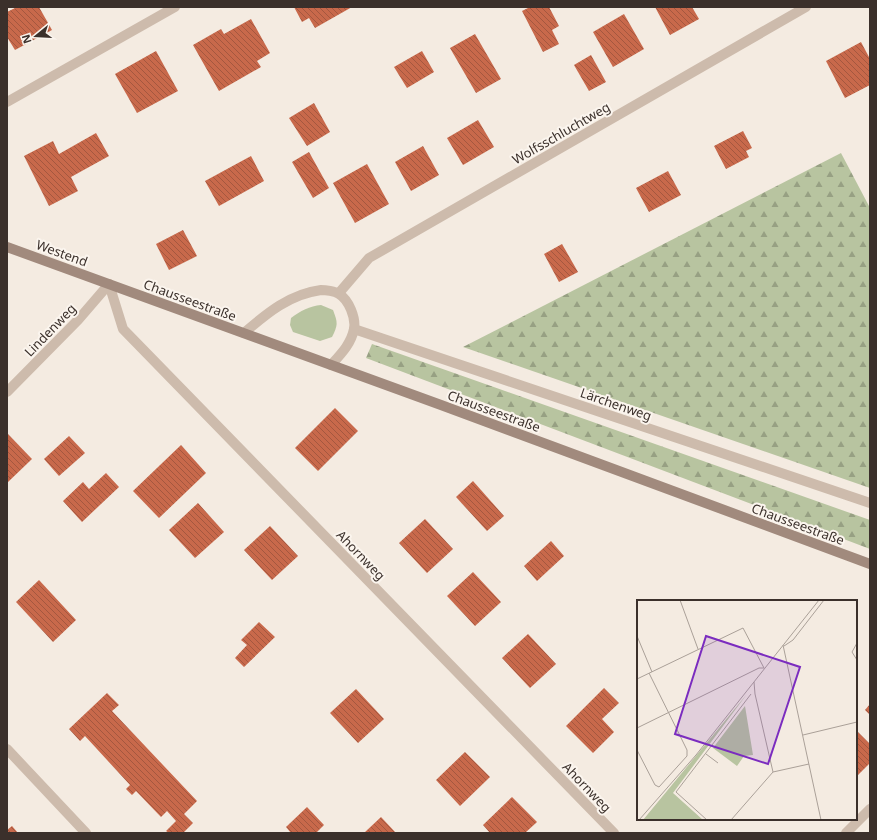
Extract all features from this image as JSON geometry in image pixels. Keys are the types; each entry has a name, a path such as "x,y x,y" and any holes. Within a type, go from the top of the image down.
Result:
{"main road":[{"name":"Westend","path":"7,247 109,284"},
{"name":"Chausseestraße","path":"109,284 870,564"}],"street":[{"path":"7,102 175,7"},
{"name":"Wolfsschluchtweg","path":"338,293 369,258 806,7"},
{"name":"Lindenweg","path":"7,392 78,320 109,284"},
{"name":"Ahornweg","path":"109,284 123,329 614,833"},
{"path":"244,333 267,313 289,299 323,290 338,293 348,303 353,316 354,329 345,351 331,365"},
{"name":"Lärchenweg","path":"354,329 870,503"},
{"path":"7,749 86,833"},
{"path":"846,833 870,809"}],"green space":[{"path":"841,153 870,208 870,488 463,347"},
{"path":"321,305 333,310 335,314 337,324 332,337 320,341 293,332 290,325 291,318 305,309"},
{"path":"372,344 870,520 870,549 366,358"}],"building":[{"path":"17,7 39,7 52,30 15,50 7,37 7,12"},
{"path":"294,7 352,7 315,28 309,18 302,22"},
{"path":"530,7 549,7 559,26 552,30 559,44 543,52 522,11"},
{"path":"655,7 692,7 699,19 670,35"},
{"path":"624,14 644,49 613,67 593,32"},
{"path":"251,19 270,53 257,61 261,67 219,91 193,45 221,29 224,34"},
{"path":"475,34 501,79 476,93 450,48"},
{"path":"861,42 870,59 870,85 845,98 826,61"},
{"path":"156,51 178,91 137,113 115,74"},
{"path":"422,51 434,72 407,88 394,67"},
{"path":"591,55 606,82 589,91 574,65"},
{"path":"314,103 330,132 307,146 289,118"},
{"path":"478,120 494,147 463,165 447,138"},
{"path":"743,131 752,148 746,151 749,157 726,169 714,146"},
{"path":"96,133 109,156 71,177 78,191 49,206 24,156 53,141 59,154"},
{"path":"423,146 439,175 411,191 395,162"},
{"path":"309,152 329,188 313,198 292,162"},
{"path":"251,156 264,181 219,206 205,181"},
{"path":"367,164 389,204 355,223 333,183"},
{"path":"668,171 681,195 649,212 636,188"},
{"path":"183,230 197,256 169,270 156,244"},
{"path":"562,244 578,272 559,282 544,254"},
{"path":"335,408 358,431 318,471 295,448"},
{"path":"7,433 32,459 7,483"},
{"path":"69,436 85,453 59,476 44,459"},
{"path":"181,445 206,473 159,518 133,491"},
{"path":"106,473 119,487 82,522 63,501 83,482 89,489"},
{"path":"473,481 504,516 487,531 456,497"},
{"path":"198,503 224,532 195,558 169,530"},
{"path":"425,519 453,549 427,573 399,543"},
{"path":"270,526 298,556 272,580 244,550"},
{"path":"551,541 564,556 537,581 524,566"},
{"path":"473,572 501,602 475,626 447,596"},
{"path":"39,580 76,620 53,642 16,602"},
{"path":"259,622 275,637 244,667 235,658 247,645 241,640"},
{"path":"528,634 556,664 530,688 502,658"},
{"path":"604,688 619,703 602,719 614,732 593,753 566,726"},
{"path":"356,689 384,719 358,743 330,713"},
{"path":"107,693 119,705 112,711 197,801 184,814 193,823 183,833 169,833 166,831 176,821 167,811 161,817 136,791 132,795 126,789 130,785 85,736 80,741 69,729"},
{"path":"870,704 870,715 865,710"},
{"path":"857,731 870,744 870,763 857,776"},
{"path":"465,752 490,777 460,806 436,780"},
{"path":"512,797 537,822 525,833 490,833 483,825"},
{"path":"307,807 324,825 316,833 291,833 286,827"},
{"path":"381,817 396,833 364,833"},
{"path":"12,826 18,833 7,833 7,830"}]}
